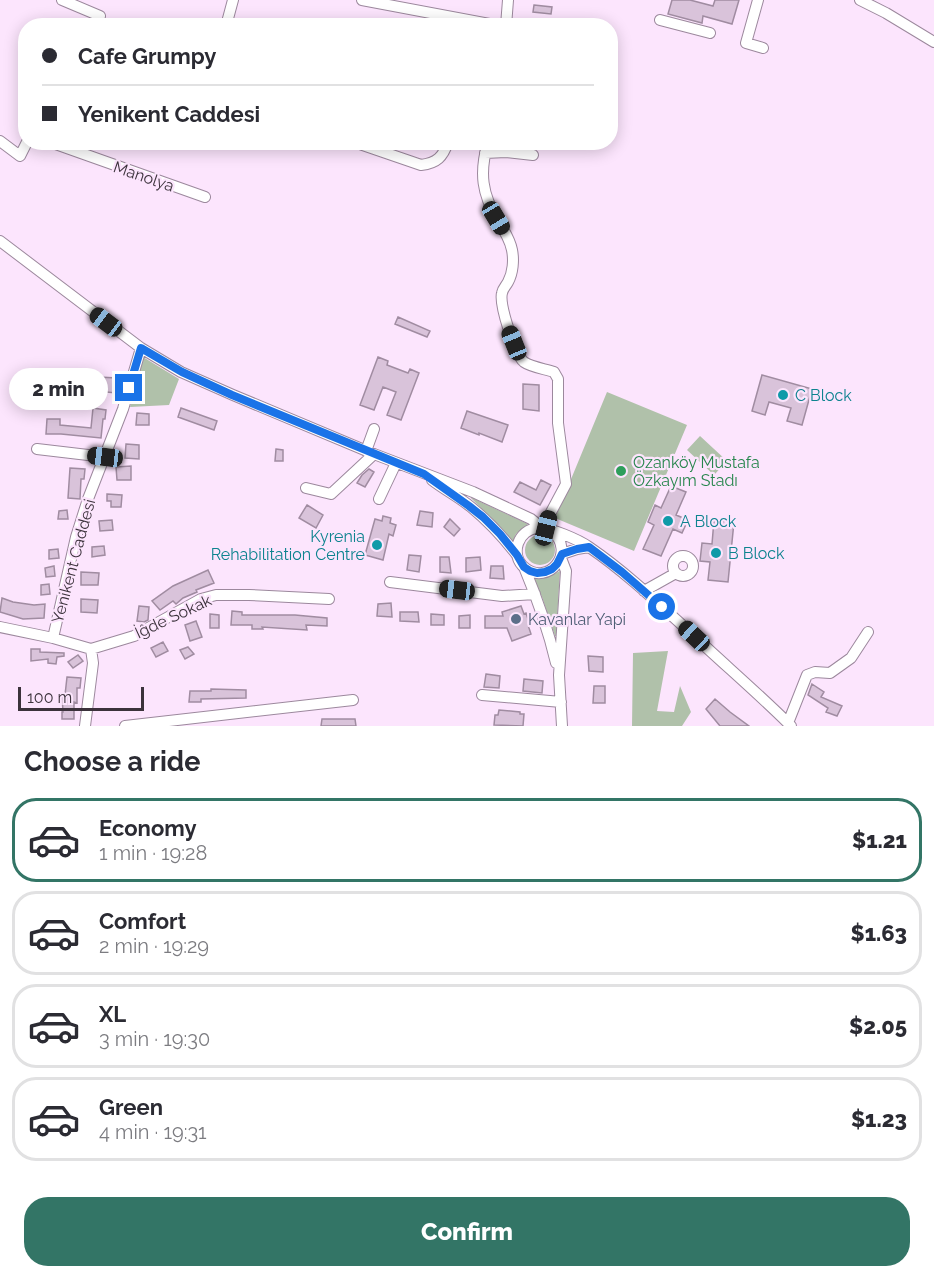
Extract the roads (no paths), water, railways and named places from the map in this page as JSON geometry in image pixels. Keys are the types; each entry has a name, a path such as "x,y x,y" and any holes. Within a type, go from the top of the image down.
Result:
{"street":[{"path":"62,0 100,16"},
{"path":"228,18 233,0"},
{"path":"362,0 458,18"},
{"path":"507,18 508,0"},
{"path":"758,0 746,43 763,48"},
{"path":"860,0 934,42"},
{"path":"660,20 710,33"},
{"path":"0,141 20,156 23,150"},
{"name":"Manolya","path":"73,150 205,197"},
{"path":"377,150 421,165 430,164 445,150"},
{"path":"487,150 482,171 486,195 512,250 513,268 502,290 501,300 508,329 520,358 525,363 554,372 558,379 558,423 566,484 549,516 547,529"},
{"path":"496,150 533,155"},
{"path":"0,241 141,348 182,372 396,463 483,496 547,529 560,541 561,556 566,571 559,675 562,726"},
{"name":"Yenikent Caddesi","path":"53,638 76,537 88,499 123,409 141,348"},
{"path":"306,488 331,494 370,452 374,429"},
{"path":"37,449 105,457"},
{"path":"379,499 396,463"},
{"path":"424,474 483,517 517,555 536,594 549,632 559,675"},
{"path":"517,555 519,541 528,530 535,528 564,534 589,547 644,591 790,724 807,675 815,672 830,673 851,658 868,632"},
{"path":"524,567 537,573 545,572 557,564 561,556 589,547"},
{"path":"644,591 675,573"},
{"path":"390,582 502,596 536,594"},
{"name":"İĝde Sokak","path":"91,649 134,636 201,599 249,595 329,599"},
{"path":"0,627 91,649 93,663 84,726"},
{"path":"482,695 561,702"},
{"path":"125,726 353,700"}],"place":[{"name":"C Block","path":"783,395"},
{"name":"Ozanköy Mustafa Özkayım Stadı","path":"621,471"},
{"name":"A Block","path":"668,521"},
{"name":"Kyrenia Rehabilitation Centre","path":"377,545"},
{"name":"B Block","path":"716,553"},
{"name":"Kavanlar Yapi","path":"516,619"}]}
